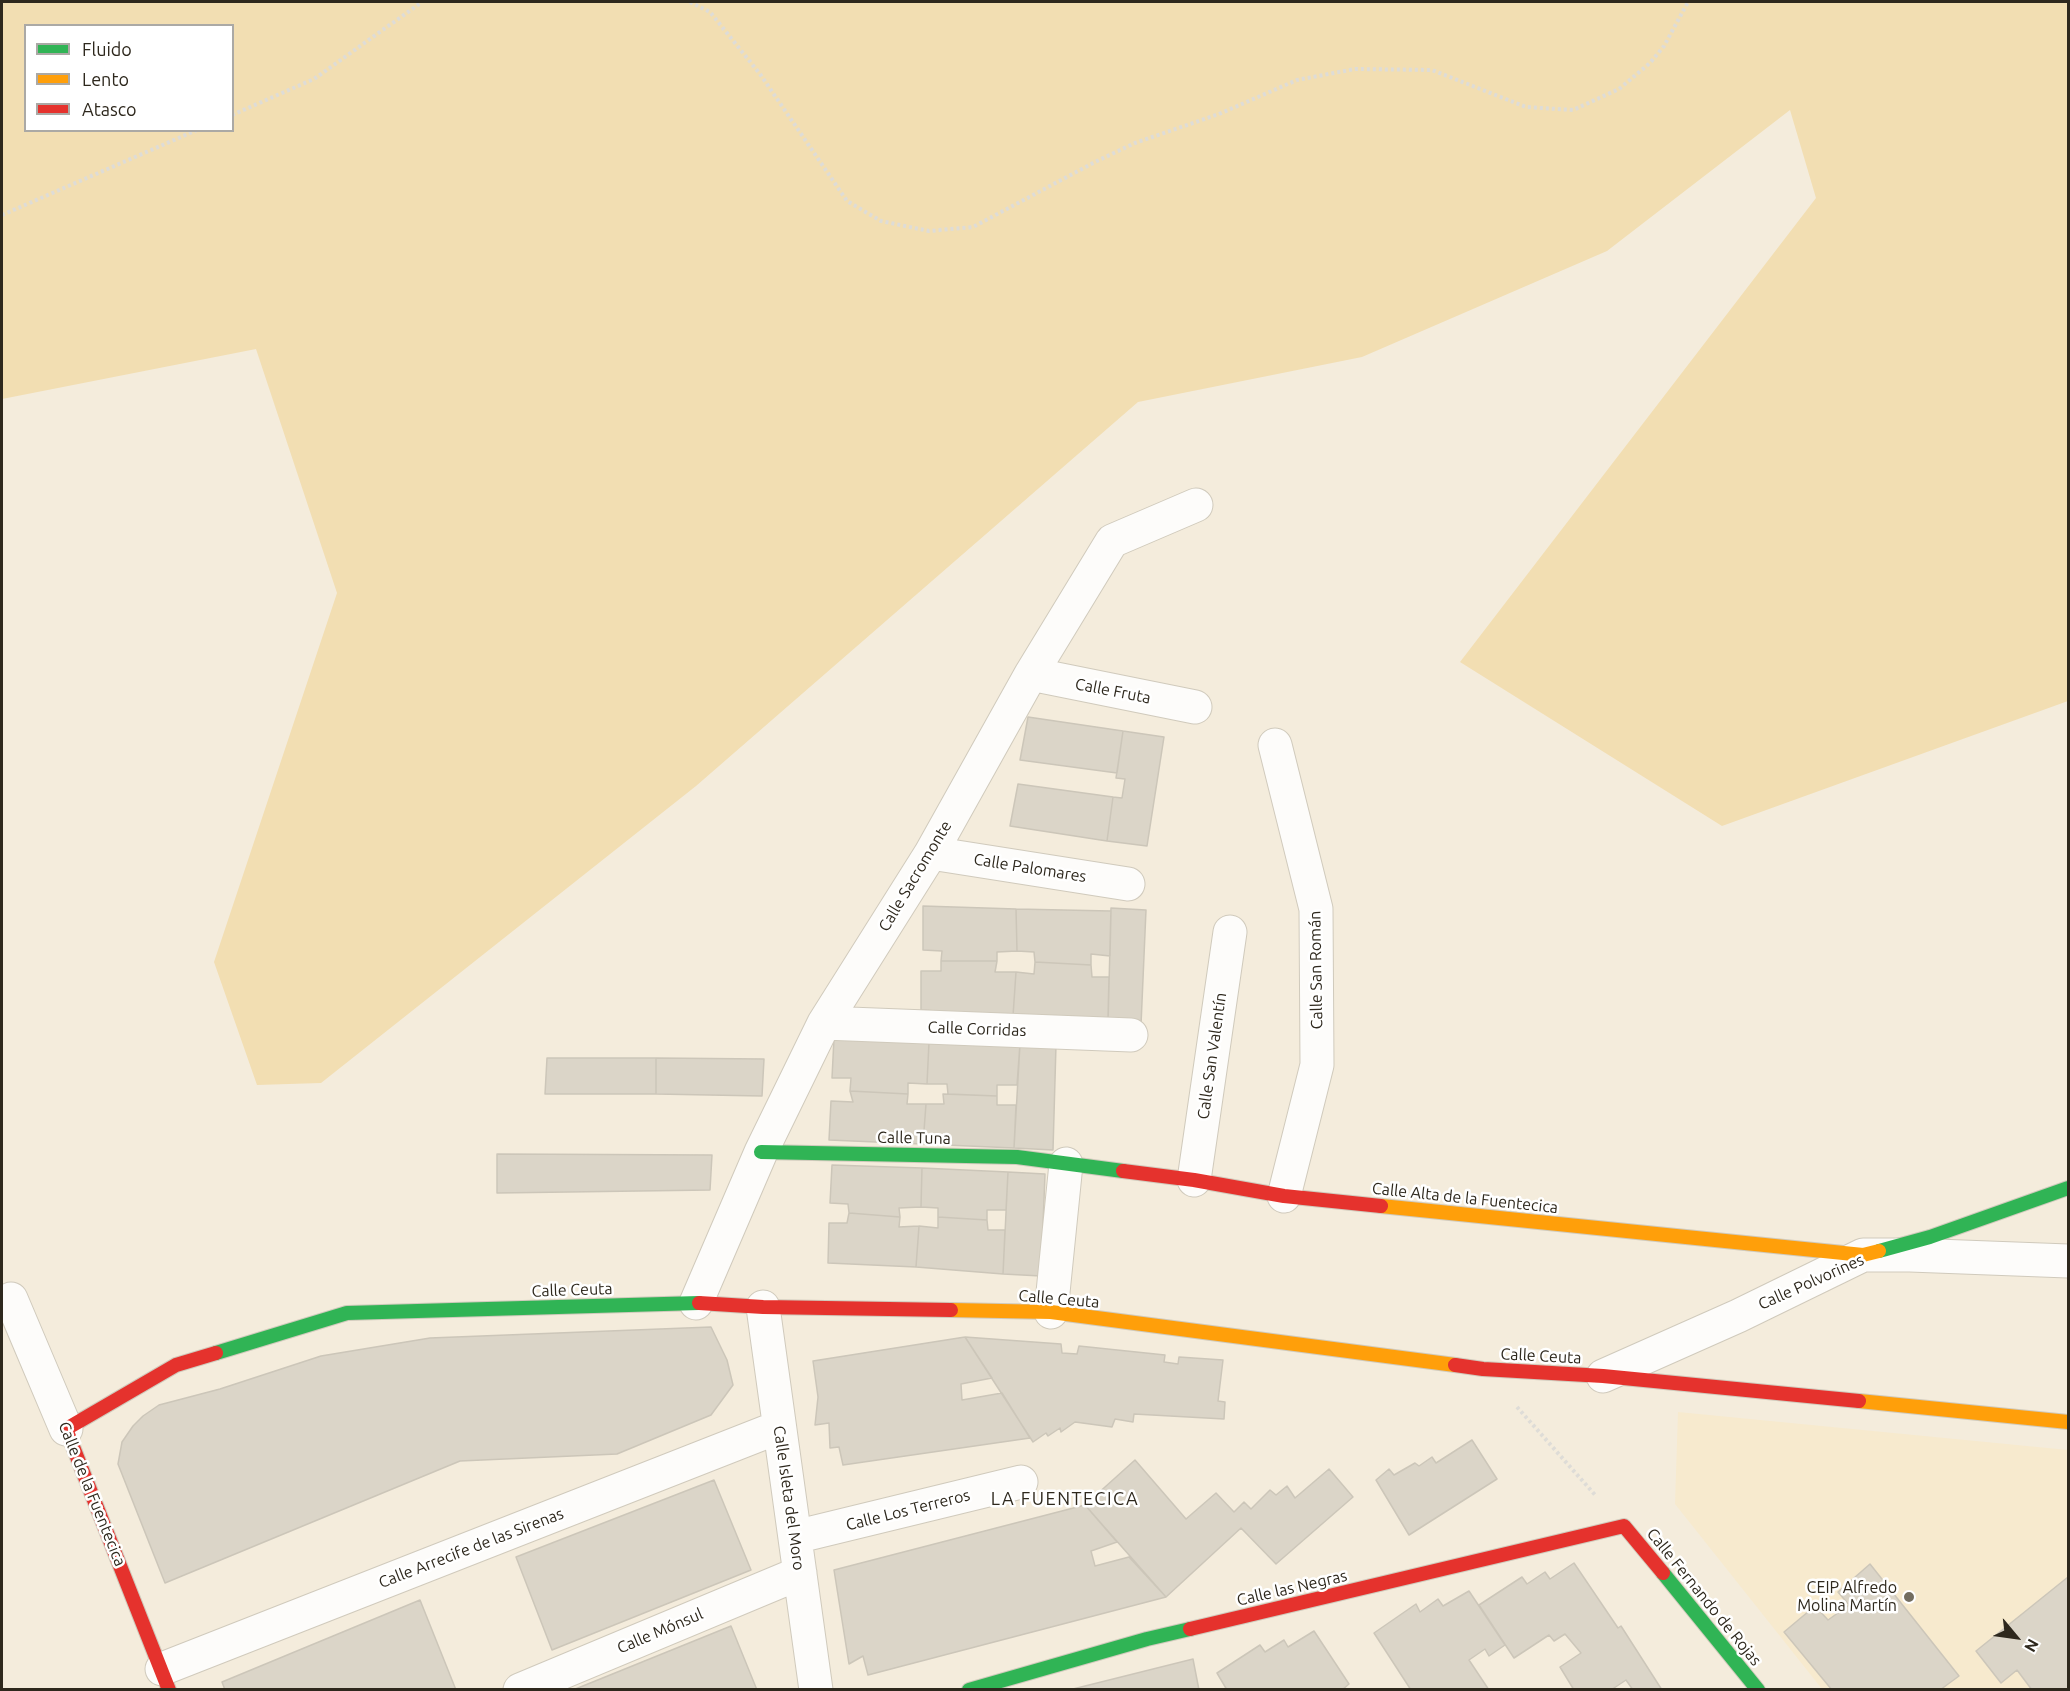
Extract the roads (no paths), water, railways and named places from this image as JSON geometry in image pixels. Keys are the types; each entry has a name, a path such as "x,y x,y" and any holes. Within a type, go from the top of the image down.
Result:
{"street":[{"name":"Calle Sacromonte","path":"696,1303 761,1152 824,1023 931,853 1031,674 1112,541 1196,505"},
{"name":"Calle Fruta","path":"1031,674 1196,707"},
{"name":"Calle San Román","path":"1275,744 1316,909 1317,1065 1284,1196"},
{"name":"Calle Palomares","path":"931,853 1128,884"},
{"name":"Calle San Valentín","path":"1194,1180 1230,932"},
{"name":"Calle Corridas","path":"824,1023 1131,1035"},
{"name":"Calle Tuna","path":"761,1152 1017,1157 1066,1164"},
{"name":"Calle Alta de la Fuentecica","path":"1066,1164 1194,1180 1284,1196 1863,1256"},
{"path":"1050,1312 1066,1164"},
{"path":"1863,1256 1930,1238 2068,1188"},
{"name":"Calle Polvorines","path":"1603,1376 1738,1316 1863,1256 1910,1255 2068,1261"},
{"name":"Calle de la Fuentecica","path":"11,1299 66,1429 166,1679"},
{"name":"Calle Ceuta","path":"66,1429 176,1365 347,1313 696,1303 763,1307 1050,1312 1483,1369 1603,1376 2068,1422"},
{"name":"Calle Isleta del Moro","path":"763,1307 816,1689"},
{"name":"Calle Arrecife de las Sirenas","path":"166,1679 779,1427"},
{"name":"Calle Los Terreros","path":"795,1538 1021,1482"},
{"name":"Calle las Negras","path":"969,1689 1036,1681 1147,1639 1624,1526"},
{"name":"Calle Fernando de Rojas","path":"1624,1526 1758,1689"},
{"name":"Calle Mónsul","path":"520,1689 800,1573"}],"place":[{"name":"CEIP Alfredo Molina Martín","path":"1909,1597"}],"district":[{"name":"LA FUENTECICA","path":"1065,1499"}]}
